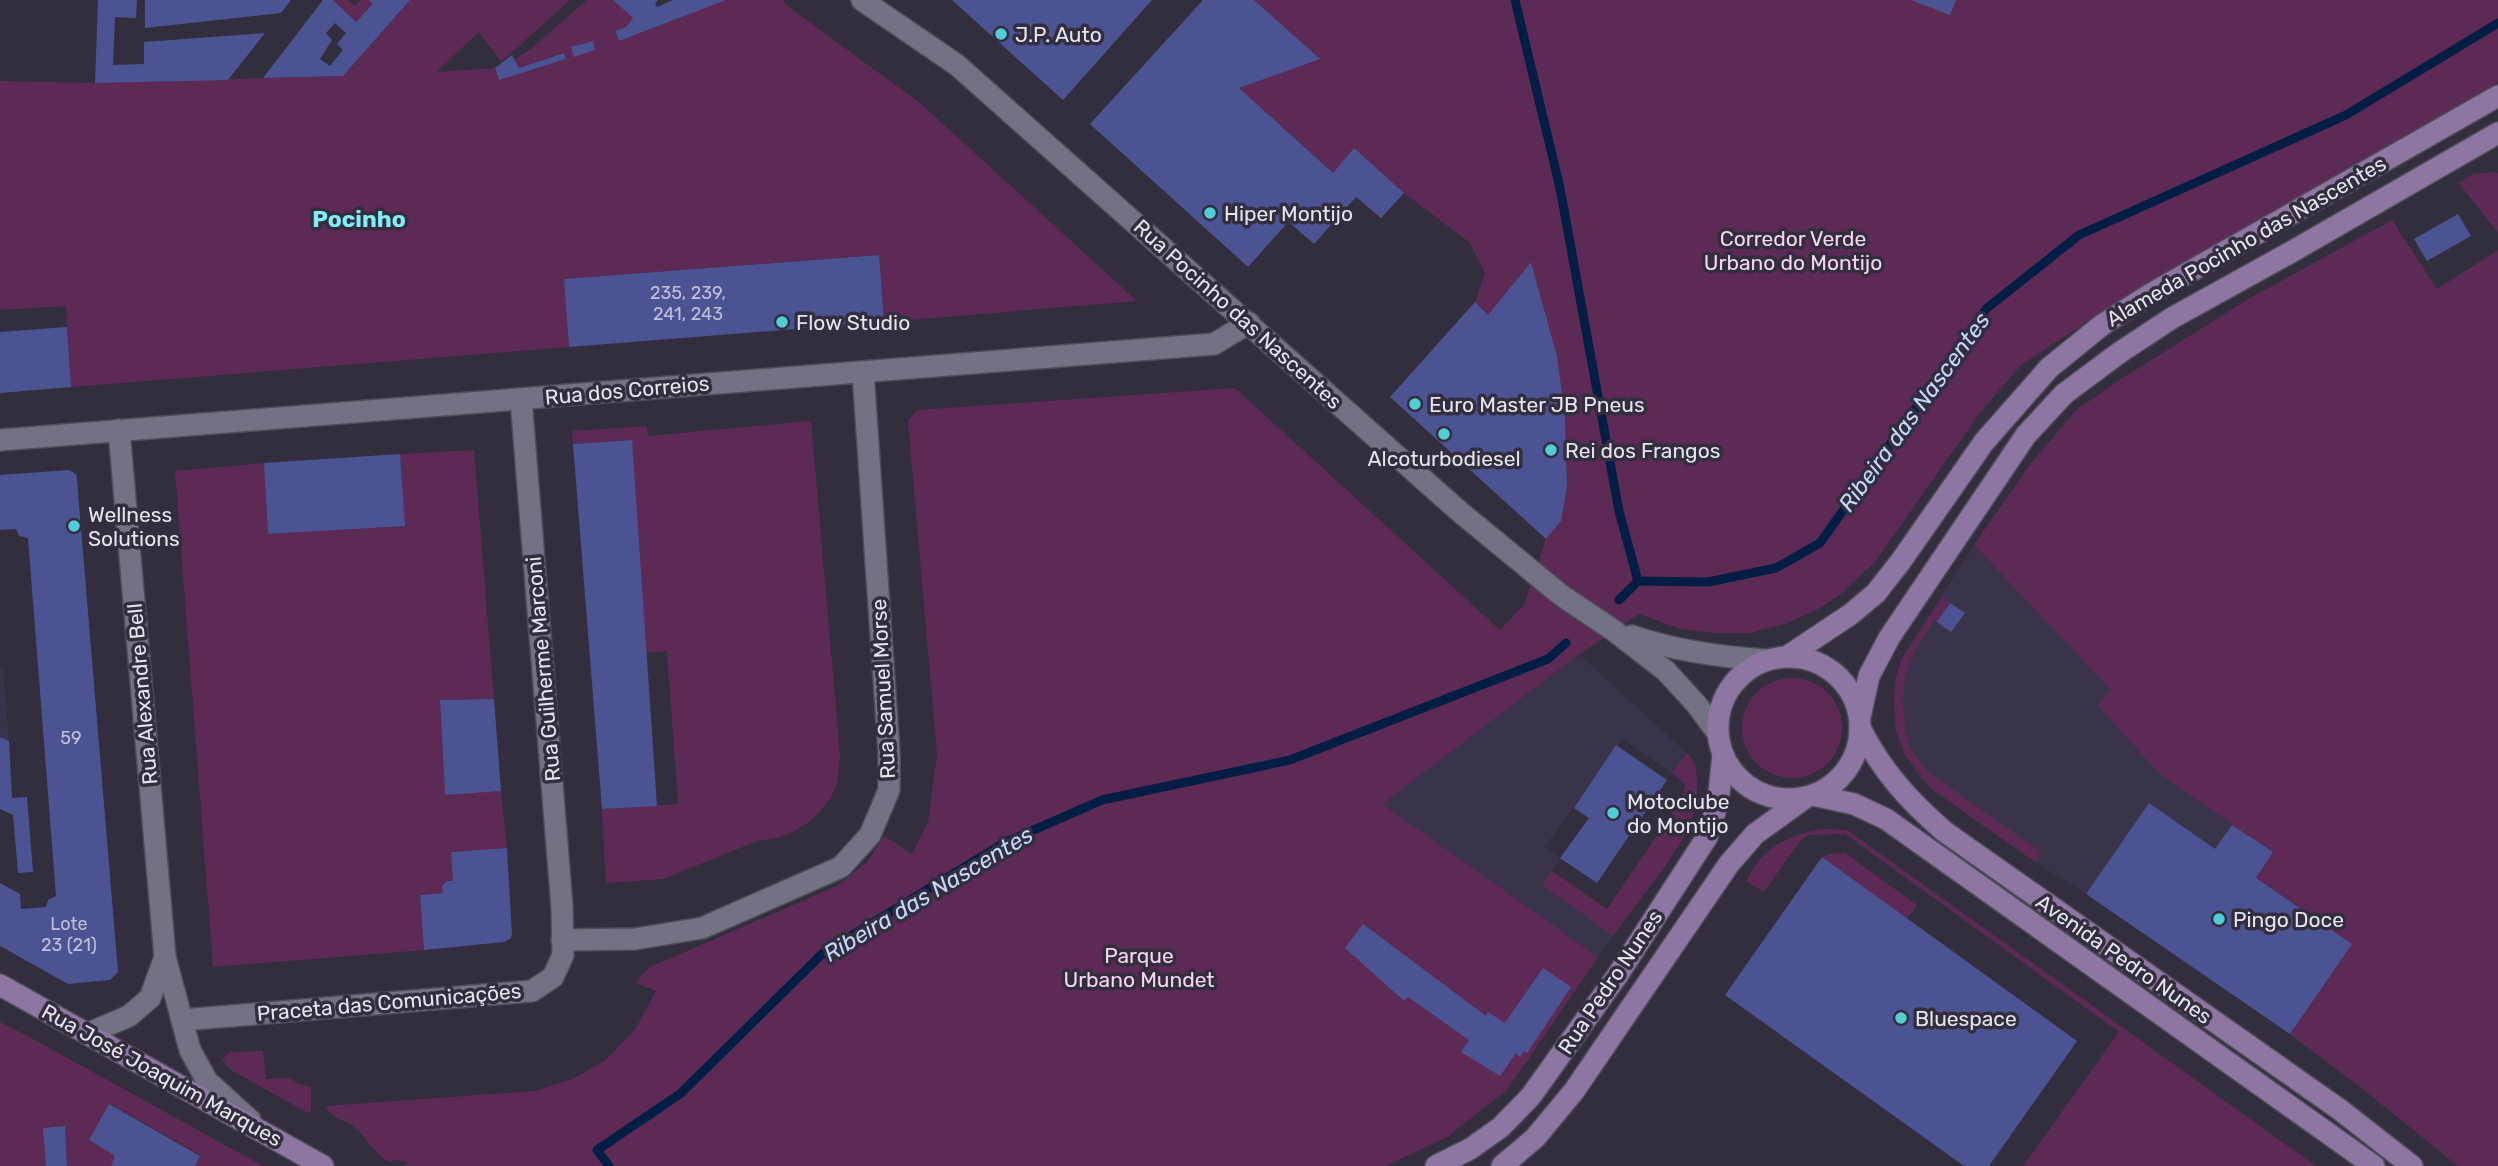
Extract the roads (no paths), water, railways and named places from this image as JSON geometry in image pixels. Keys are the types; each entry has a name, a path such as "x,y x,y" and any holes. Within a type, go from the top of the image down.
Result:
{"main road":[{"name":"Alameda Pocinho das Nascentes","path":"1788,656 1851,614 1875,593 1901,561 1984,442 2049,368 2102,325 2161,288 2498,96"},
{"name":"Alameda Pocinho das Nascentes","path":"1860,722 1870,676 1889,638 2026,435 2064,394 2172,318 2498,133"},
{"name":"Rua Pedro Nunes","path":"1502,1166 1535,1138 1574,1091 1729,864 1755,834 1809,796 1832,785 1848,769 1857,749 1860,722 1853,697 1842,680 1827,667 1808,659 1788,656 1766,660 1745,671 1729,688 1720,709 1717,732 1723,755 1733,772 1748,786 1765,795 1785,799 1809,796"},
{"name":"Avenida Pedro Nunes","path":"1860,722 1875,757 1889,776 1914,805 1945,832 2339,1109 2412,1166"},
{"name":"Rua Pedro Nunes","path":"1436,1166 1469,1149 1501,1127 1531,1096 1609,987 1707,838 1718,802 1723,755"},
{"name":"Avenida Pedro Nunes","path":"1809,796 1854,804 1886,819 2374,1166"},
{"name":"Rua José Joaquim Marques","path":"0,985 323,1166"}],"street":[{"name":"Rua Pocinho das Nascentes","path":"862,0 957,65 1460,512 1561,595 1613,630 1666,671 1717,732"},
{"name":"Rua dos Correios","path":"0,440 1214,344 1249,323"},
{"name":"Rua Samuel Morse","path":"562,940 635,939 702,928 841,867 870,835 889,790 889,763 863,372"},
{"name":"Rua Guilherme Marconi","path":"521,399 562,907 562,940"},
{"name":"Rua Alexandre Bell","path":"119,430 165,957 190,1050 207,1082 264,1133"},
{"name":"Rua Pocinho das Nascentes","path":"1613,630 1661,646 1720,657 1766,660"},
{"name":"Praceta das Comunicações","path":"182,1020 533,991 553,977 563,955 562,940"},
{"name":"Rua Alexandre Bell","path":"87,1034 129,1016 150,998 165,957"}],"waterway":[{"path":"1515,0 1560,188 1619,511 1638,581"},
{"name":"Ribeira das Nascentes","path":"1619,600 1638,581 1708,582 1776,568 1820,543 1986,309 2079,235 2346,115 2498,23"},
{"name":"Ribeira das Nascentes","path":"609,1166 597,1150 680,1094 823,953 1004,843 1102,800 1290,760 1548,659 1566,643"}],"place":[{"name":"J.P. Auto","path":"1001,34"},
{"name":"Hiper Montijo","path":"1210,213"},
{"name":"Flow Studio","path":"782,322"},
{"name":"Euro Master JB Pneus","path":"1415,404"},
{"name":"Alcoturbodiesel","path":"1444,434"},
{"name":"Rei dos Frangos","path":"1551,450"},
{"name":"Wellness Solutions","path":"74,526"},
{"name":"Motoclube do Montijo","path":"1613,813"},
{"name":"Pingo Doce","path":"2219,919"},
{"name":"Bluespace","path":"1901,1018"}],"district":[{"name":"Pocinho","path":"359,219"}],"park label":[{"name":"Corredor Verde Urbano do Montijo","path":"1793,250"},
{"name":"Parque Urbano Mundet","path":"1139,967"}]}
